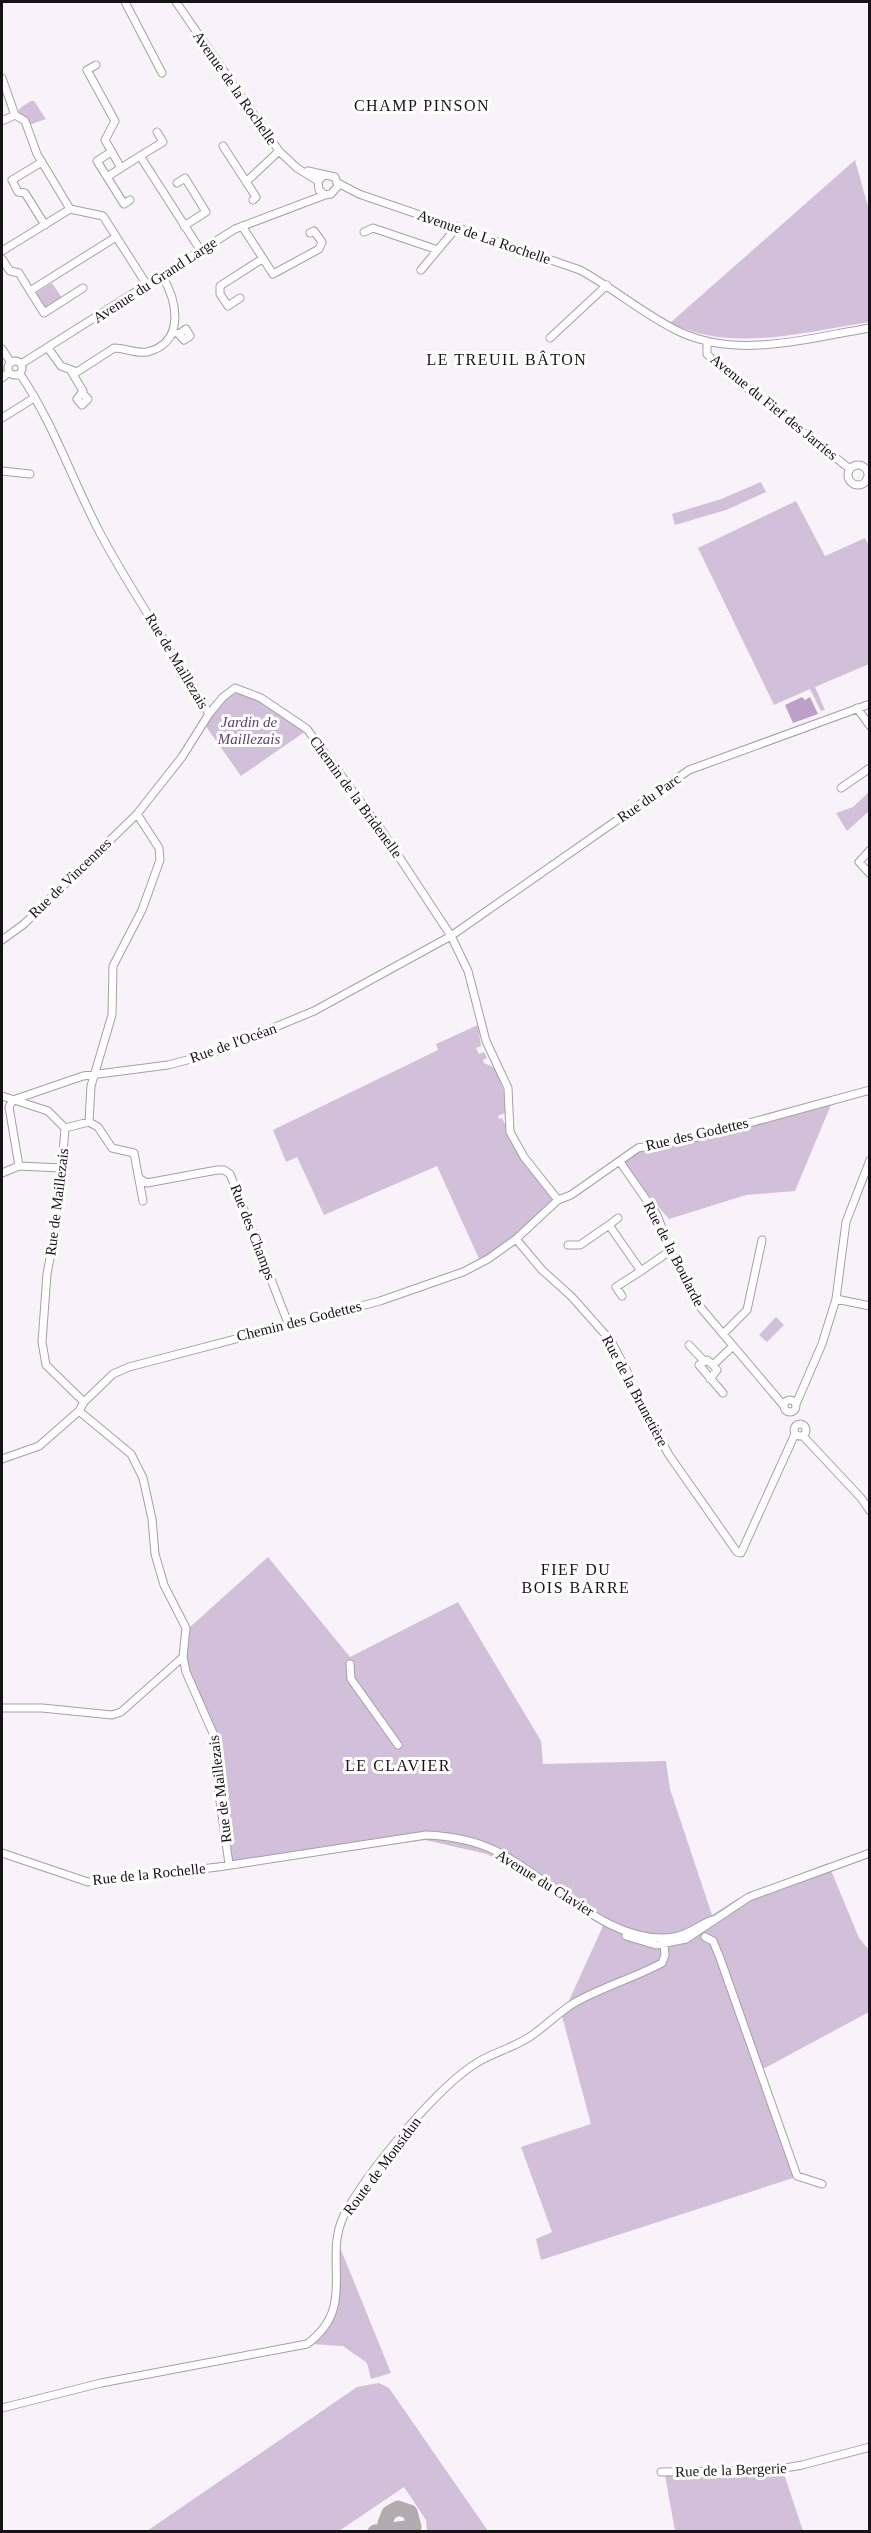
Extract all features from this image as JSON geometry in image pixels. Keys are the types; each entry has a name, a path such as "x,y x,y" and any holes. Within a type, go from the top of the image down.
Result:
{"street":[{"path":"125,2 162,73"},
{"name":"Avenue de la Rochelle","path":"176,2 279,151 300,170 320,181 333,175 338,183"},
{"path":"96,65 87,70 115,121 105,136 121,168"},
{"path":"2,78 15,115 25,121 42,162 70,209"},
{"path":"2,121 15,115"},
{"path":"107,177 163,142 157,132"},
{"path":"222,146 256,197 253,200"},
{"path":"246,182 279,151"},
{"path":"111,152 97,161 124,204 130,200"},
{"path":"140,156 201,251"},
{"path":"42,162 12,180 18,192 25,193 45,225"},
{"path":"177,183 185,178 206,212 184,226"},
{"path":"320,181 325,195"},
{"name":"Avenue du Grand Large","path":"294,207 320,181"},
{"path":"334,193 338,183"},
{"name":"Avenue de La Rochelle","path":"338,183 359,194 580,270 675,330 706,341 758,345 870,328"},
{"name":"Avenue du Grand Large","path":"21,364 242,226 334,193"},
{"name":"Avenue de La Rochelle","path":"334,193 359,194"},
{"path":"2,251 70,209 103,216 147,285"},
{"path":"242,226 270,272 277,274 322,245 314,231 310,233"},
{"path":"421,270 457,227"},
{"path":"364,232 373,228 438,250"},
{"path":"30,291 116,237"},
{"path":"2,259 10,271 18,273 44,313 83,288"},
{"path":"240,298 228,306 220,294 220,286 262,259"},
{"path":"74,373 114,348 142,353 153,350 176,333 173,296 162,276"},
{"path":"550,338 607,285"},
{"name":"Avenue du Fief des Jarries","path":"706,341 707,354 717,365 850,469"},
{"path":"48,348 58,363 74,373 83,394"},
{"path":"2,349 11,363 9,372 2,378"},
{"path":"9,372 13,375 20,374 21,364 11,363"},
{"name":"Rue de Maillezais","path":"20,374 56,434 81,496 101,536 209,714 182,757 137,814"},
{"path":"2,418 34,398"},
{"path":"858,465 867,468 867,484 859,485 851,482 848,477 850,469 858,465"},
{"path":"2,471 30,474"},
{"name":"Chemin de la Bridenelle","path":"209,714 223,697 235,688 261,698 307,729 382,831 457,947 476,995 486,1041 508,1088 510,1132 524,1157 558,1200"},
{"name":"Rue du Parc","path":"451,936 688,770 870,704"},
{"path":"857,708 870,726"},
{"path":"841,788 870,768"},
{"path":"137,814 159,848 160,860 142,910 113,966 112,1015 94,1074 89,1122 98,1127 111,1148 134,1153 143,1201"},
{"name":"Rue de Vincennes","path":"2,940 24,924 137,814"},
{"path":"870,850 859,862 859,866 870,874"},
{"name":"Rue de l'Océan","path":"13,1100 94,1074 168,1065 210,1054 314,1011 451,936"},
{"name":"Rue des Godettes","path":"516,1239 558,1200 571,1195 638,1148 708,1135 870,1090"},
{"path":"2,1096 52,1113 65,1128"},
{"path":"13,1100 9,1107 19,1166"},
{"name":"Rue de Maillezais","path":"84,1402 46,1365 42,1342 47,1274 58,1217 65,1128 89,1122"},
{"path":"870,1160 846,1222 836,1299 822,1344 802,1391 790,1405 801,1432 861,1498 870,1513 870,1519"},
{"name":"Rue de la Boularde","path":"620,1162 657,1215 670,1251 696,1302 777,1399 790,1405"},
{"path":"2,1173 19,1166 62,1168"},
{"name":"Rue des Champs","path":"140,1179 147,1183 217,1170 224,1170 230,1174 288,1323"},
{"path":"568,1245 580,1245 618,1218"},
{"path":"609,1225 641,1271"},
{"name":"Chemin des Godettes","path":"84,1402 113,1374 129,1367 288,1323 380,1301 463,1272 488,1259 516,1239"},
{"name":"Rue de la Brunetière","path":"516,1239 542,1270 571,1296 611,1341 628,1373 633,1390 670,1456 729,1544 741,1553 801,1432"},
{"path":"723,1334 747,1310 762,1240"},
{"path":"622,1296 616,1287 670,1251"},
{"path":"836,1299 870,1306"},
{"path":"689,1345 704,1361 707,1360 717,1370 710,1379"},
{"path":"713,1365 733,1346"},
{"path":"704,1361 700,1369 723,1393"},
{"path":"2,1459 39,1446 79,1411 84,1402"},
{"name":"Rue de Maillezais","path":"79,1411 131,1454 143,1478 161,1574 186,1628 183,1657 186,1672 216,1740 219,1794 229,1864"},
{"path":"861,1498 870,1504"},
{"path":"2,1708 42,1708 112,1716 121,1712 183,1657"},
{"path":"350,1664 351,1679 398,1745"},
{"name":"Avenue du Clavier","path":"229,1864 426,1835 449,1836 497,1852 634,1940 664,1944 692,1936 712,1920"},
{"name":"Rue de la Rochelle","path":"2,1853 88,1882 229,1864"},
{"name":"Avenue du Clavier","path":"609,1925 649,1938 678,1937 712,1920 749,1897 870,1853"},
{"path":"664,1944 690,1931"},
{"path":"705,1937 713,1941 720,1958 797,2176 822,2184"},
{"name":"Route de Monsidun","path":"2,2408 101,2383 307,2344 326,2327 336,2306 338,2286 335,2248 342,2218 415,2121 457,2078 478,2062 530,2036 574,2003 662,1963 665,1955 664,1944"},
{"name":"Rue de la Bergerie","path":"661,2472 774,2470 870,2447"}],"green space":[{"path":"34,101 46,119 29,125 18,113 20,108"},
{"path":"855,160 869,210 869,322 794,335 744,339 694,332 670,323"},
{"path":"52,283 62,298 46,308 36,293"},
{"path":"761,482 766,492 726,510 675,525 672,514 721,499"},
{"path":"796,501 825,556 865,538 869,546 869,664 815,687 825,710 821,711 810,689 774,705 698,548"},
{"name":"Jardin de Maillezais","path":"242,692 254,697 306,731 241,776 205,725 224,700"},
{"path":"869,792 869,811 847,831 836,813 853,807"},
{"path":"478,1025 481,1046 476,1048 479,1054 484,1052 487,1058 483,1060 484,1063 495,1068 506,1097 507,1112 498,1116 499,1119 502,1118 515,1145 556,1200 515,1238 480,1261 437,1166 324,1215 297,1157 286,1162 273,1130 438,1050 436,1044"},
{"path":"833,1100 795,1191 746,1195 669,1219 620,1162 638,1148 698,1137"},
{"path":"776,1317 784,1325 767,1342 759,1335"},
{"path":"268,1557 350,1657 458,1602 541,1741 543,1764 666,1761 670,1789 712,1915 737,1899 828,1863 859,1938 869,1950 869,2012 761,2070 796,2172 793,2178 541,2260 536,2239 552,2232 521,2147 591,2124 562,2016 603,1926 515,1869 487,1854 425,1840 230,1868 218,1753 189,1676 186,1644 190,1627"},
{"path":"337,2240 391,2373 371,2379 367,2363 343,2346 311,2344 331,2319 339,2297"},
{"path":"379,2383 389,2388 488,2531 427,2531 426,2520 404,2487 339,2531 147,2531 357,2387"},
{"path":"783,2471 803,2531 675,2531 665,2475"}],"shaded area":[{"path":"802,697 805,700 810,697 818,714 793,723 785,705"}],"taxiway":[{"path":"375,2532 414,2527 410,2512 398,2508 389,2513 385,2523"}],"district":[{"name":"CHAMP PINSON","path":"422,105"},
{"name":"LE TREUIL BÂTON","path":"507,359"},
{"name":"FIEF DU BOIS BARRE","path":"576,1578"},
{"name":"LE CLAVIER","path":"398,1765"}]}
